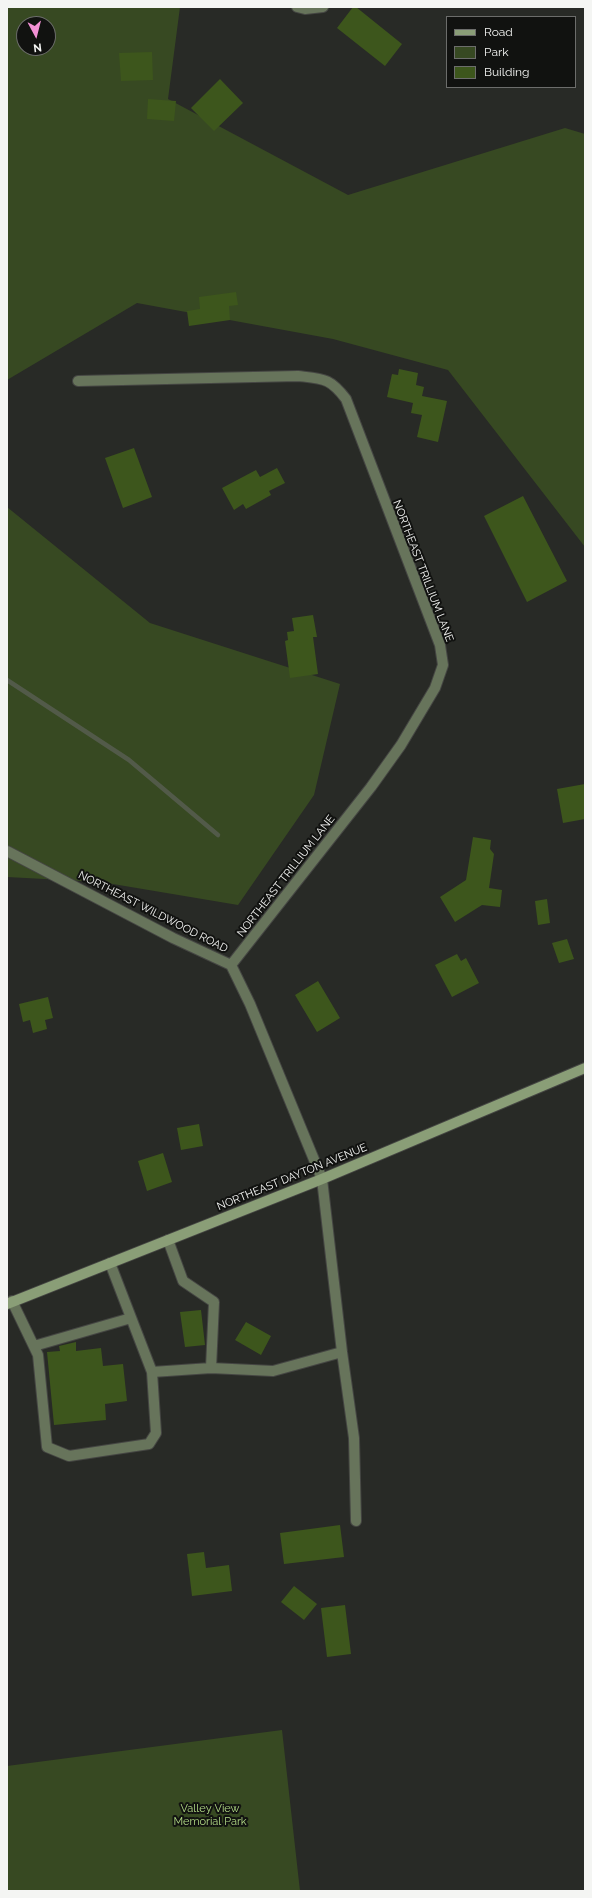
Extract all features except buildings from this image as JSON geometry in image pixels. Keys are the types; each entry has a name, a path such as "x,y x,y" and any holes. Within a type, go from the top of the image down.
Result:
{"street":[{"path":"297,7 305,9 323,7"},
{"name":"NORTHEAST TRILLIUM LANE","path":"78,380 298,376 318,379 335,384 346,399 440,645 443,666 435,688 401,745 371,787 231,965"},
{"name":"NORTHEAST WILDWOOD ROAD","path":"7,851 173,938 231,965 250,1004 322,1179 342,1352 354,1438 356,1521"},
{"name":"NORTHEAST DAYTON AVENUE","path":"10,1303 322,1179 585,1068"},
{"path":"168,1240 183,1280 214,1302 211,1368"},
{"path":"10,1303 38,1355 47,1447 69,1456 148,1444 156,1433 152,1372 110,1263"},
{"path":"34,1346 131,1318"},
{"path":"152,1372 211,1368 273,1371 342,1352"}],"green space":[{"path":"7,7 180,7 168,99 348,195 565,128 585,134 585,547 448,370 333,339 137,303 7,380"},
{"path":"7,507 150,623 340,684 314,795 238,905 101,882 7,877"},
{"name":"Valley View Memorial Park","path":"282,1730 300,1891 7,1891 7,1766"}],"waterway":[{"path":"7,680 129,760 218,835"}]}
